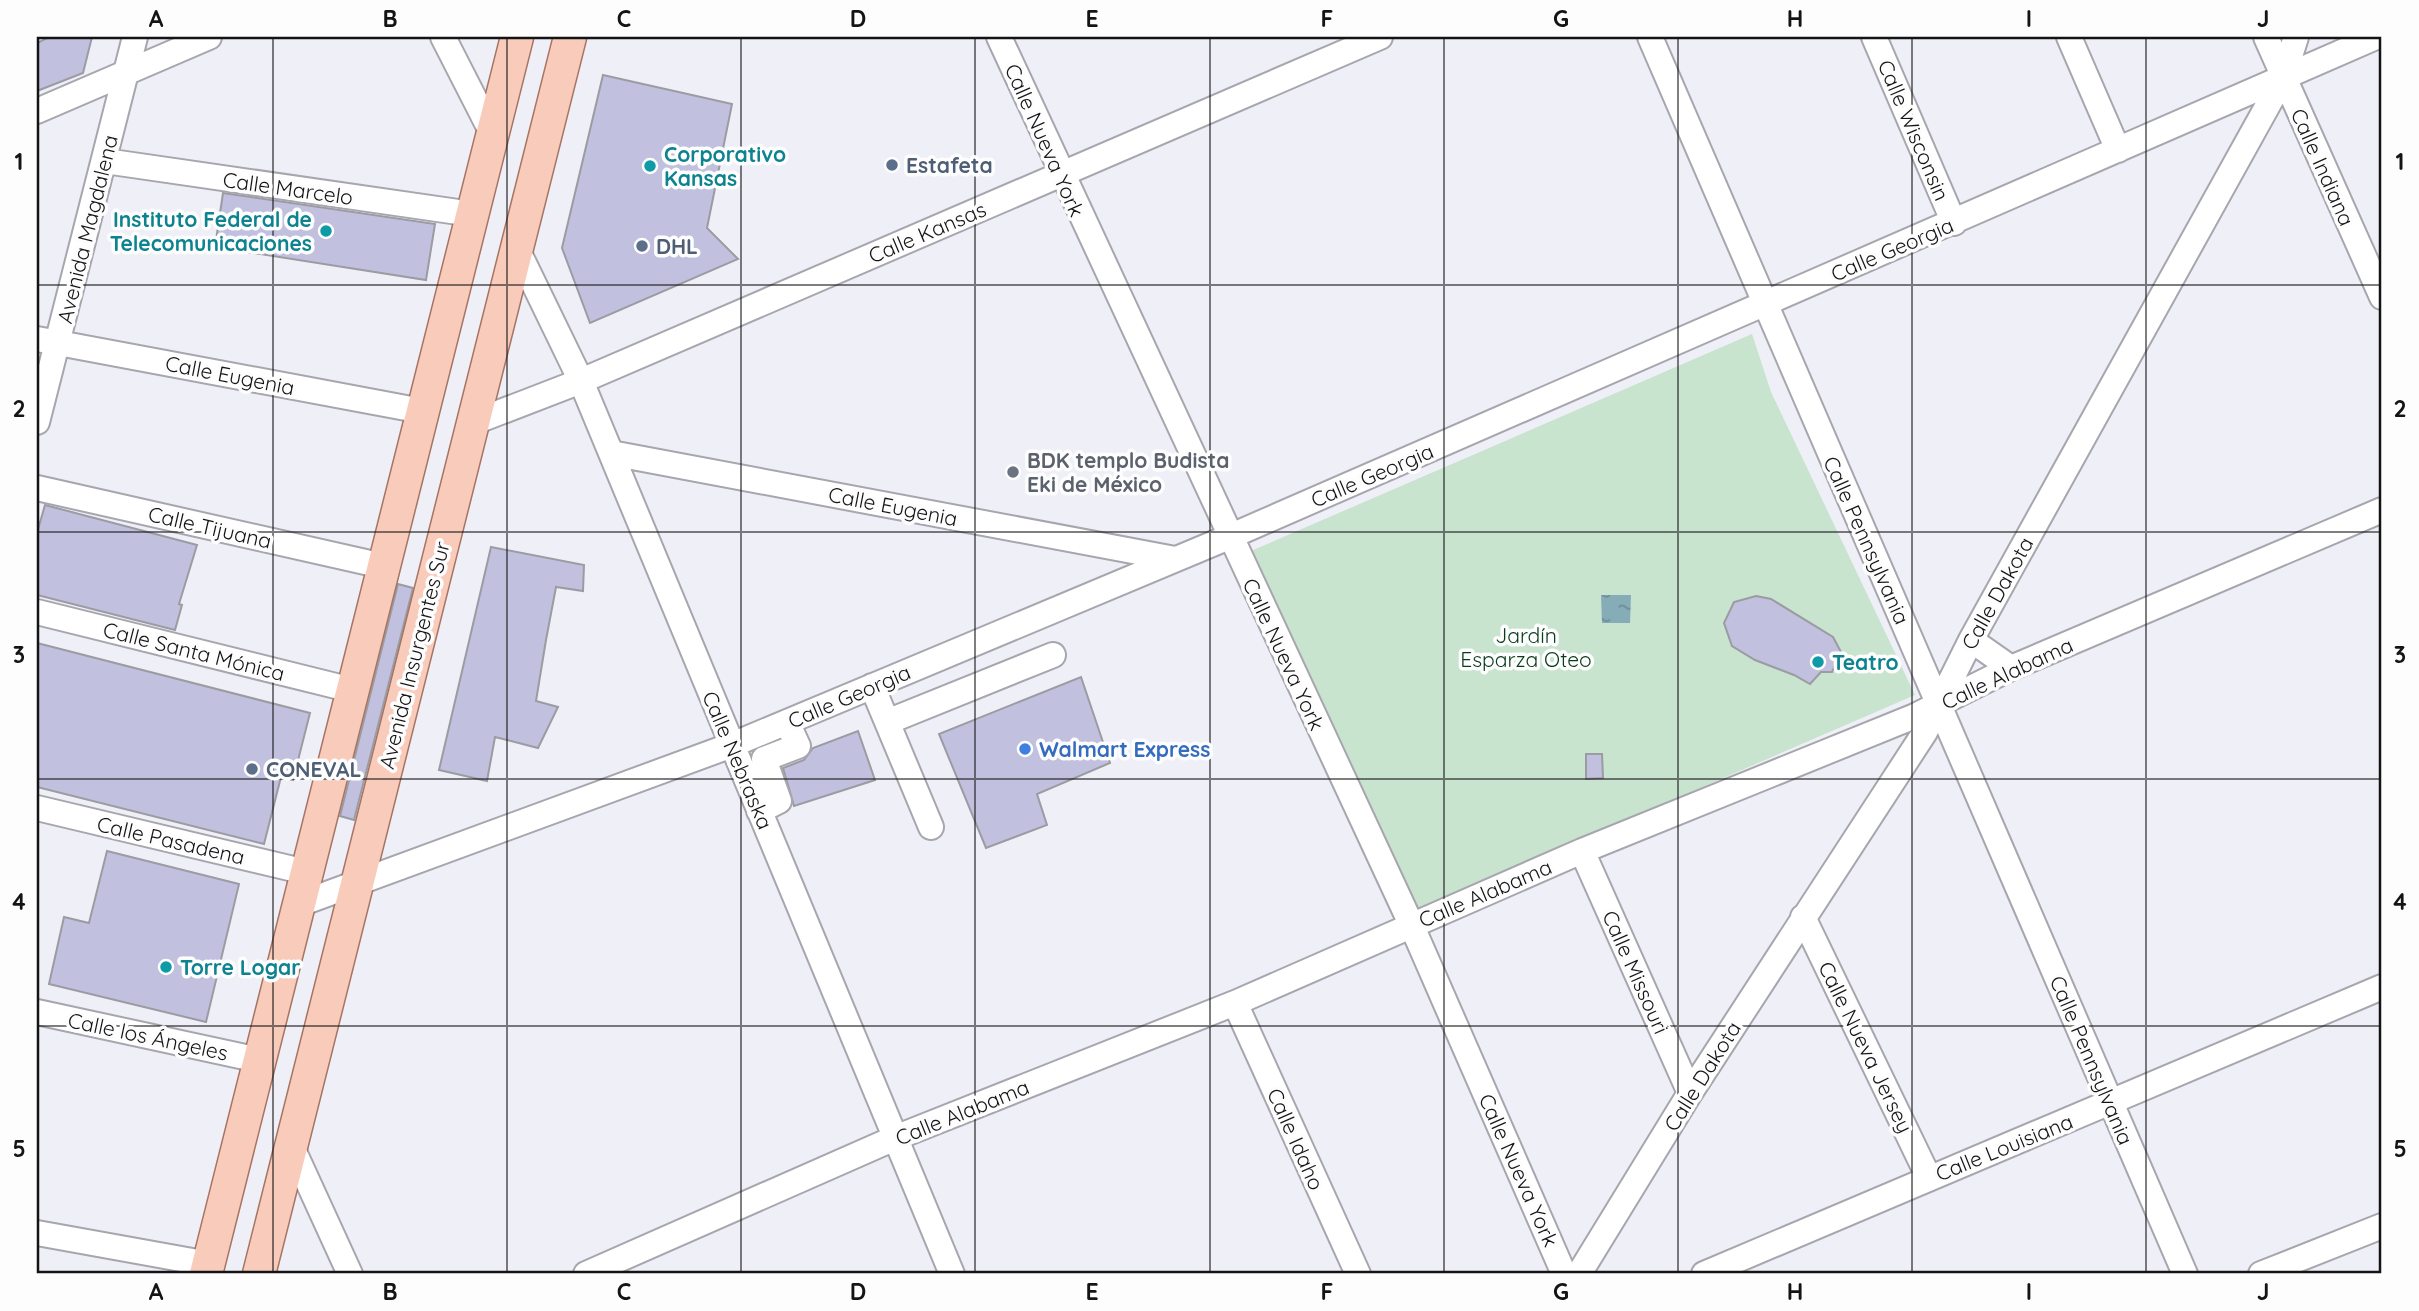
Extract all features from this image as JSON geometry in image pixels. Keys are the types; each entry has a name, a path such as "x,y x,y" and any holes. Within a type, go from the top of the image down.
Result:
{"main road":[{"path":"207,1269 517,37"},
{"name":"Avenida Insurgentes Sur","path":"259,1274 570,37"}],"street":[{"name":"Avenida Magdalena","path":"37,422 47,341 105,161 135,37"},
{"path":"37,111 209,37"},
{"path":"443,37 492,133"},
{"name":"Calle Nueva York","path":"999,37 1228,537 1411,924 1564,1274"},
{"name":"Calle Pennsylvania","path":"1650,37 2185,1274"},
{"name":"Calle Wisconsin","path":"1874,37 1954,223"},
{"path":"2069,37 2118,150"},
{"name":"Calle Indiana","path":"2266,37 2382,297"},
{"name":"Calle Dakota","path":"1579,1274 1690,1093 1925,732 1970,640 2283,78 2296,37"},
{"name":"Calle Georgia","path":"356,885 732,745 1228,537 2376,37"},
{"name":"Calle Kansas","path":"472,423 581,381 1375,38"},
{"name":"Calle Marcelo","path":"105,161 472,215"},
{"name":"Calle Nebraska","path":"517,249 581,381 952,1274"},
{"name":"Calle Eugenia","path":"47,341 422,411"},
{"name":"Calle Eugenia","path":"611,453 1175,559"},
{"name":"Calle Tijuana","path":"37,488 383,566"},
{"name":"Calle Alabama","path":"586,1274 895,1138 1235,1003 1582,851 1939,704 2011,668 2382,509"},
{"name":"Calle Santa Mónica","path":"37,612 352,690"},
{"path":"1970,640 2011,668"},
{"path":"887,722 1053,654"},
{"path":"872,686 931,827"},
{"path":"759,811 779,802 764,759 798,746 787,722"},
{"name":"Calle Pasadena","path":"37,808 306,872"},
{"name":"Calle Missouri","path":"1582,851 1690,1093"},
{"path":"297,905 356,885"},
{"name":"Calle Nueva Jersey","path":"1803,916 1929,1178"},
{"name":"Calle Louisiana","path":"1704,1274 2382,987"},
{"name":"Calle Idaho","path":"1235,1003 1358,1274"},
{"name":"Calle los Ángeles","path":"37,1012 259,1060"},
{"path":"291,1145 350,1274"},
{"path":"2261,1274 2382,1226"},
{"path":"37,1233 207,1269"}],"green space":[{"name":"Jardín Esparza Oteo","path":"1752,334 1771,392 1915,695 1407,915 1251,551"}],"water":[{"path":"1601,595 1631,595 1630,623 1602,623"}],"building":[{"path":"49,37 92,37 83,73 37,91 37,43"},
{"name":"Corporativo Kansas","path":"603,75 732,104 707,228 738,259 590,323 562,248"},
{"name":"Instituto Federal de Telecomunicaciones","path":"223,193 435,224 426,280 215,247"},
{"path":"45,505 197,545 179,604 182,605 175,630 37,595 37,533"},
{"path":"491,547 584,565 583,591 556,587 546,640 536,701 558,707 538,748 495,737 487,781 439,770"},
{"path":"398,584 413,588 354,820 340,816"},
{"path":"1756,596 1771,599 1833,637 1841,652 1832,672 1821,672 1810,684 1755,660 1732,646 1724,623 1734,602"},
{"path":"37,643 310,713 293,780 281,777 264,844 37,787"},
{"name":"Walmart Express","path":"1081,677 1110,763 1037,794 1047,825 986,848 939,734"},
{"path":"858,731 875,780 794,806 783,768 804,760 813,748"},
{"path":"1586,754 1602,754 1603,778 1586,779"},
{"path":"107,851 239,884 206,1022 49,984 64,917 89,923"}],"place":[{"name":"Estafeta","path":"892,165"},
{"name":"Corporativo Kansas","path":"650,166"},
{"name":"Instituto Federal de Telecomunicaciones","path":"326,231"},
{"name":"DHL","path":"642,246"},
{"name":"BDK templo Budista Eki de México","path":"1013,472"},
{"name":"Teatro","path":"1818,662"},
{"name":"Walmart Express","path":"1025,749"},
{"name":"CONEVAL","path":"252,769"},
{"name":"Torre Logar","path":"166,967"}]}
